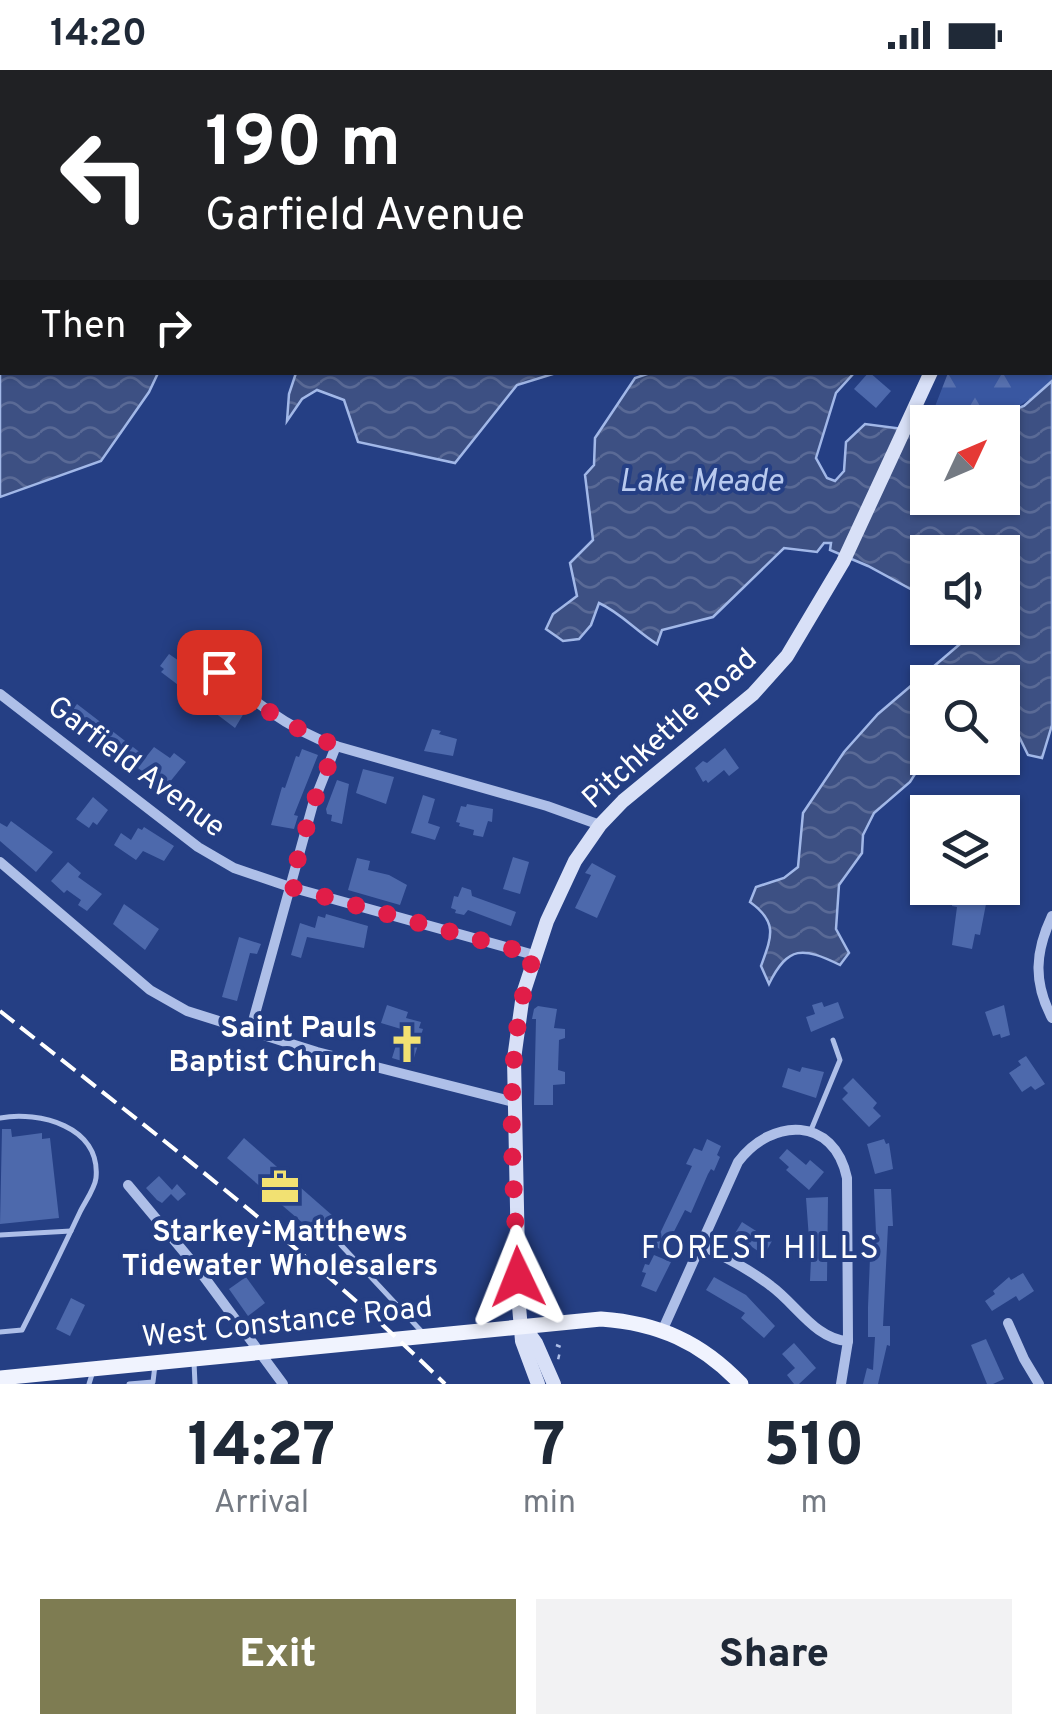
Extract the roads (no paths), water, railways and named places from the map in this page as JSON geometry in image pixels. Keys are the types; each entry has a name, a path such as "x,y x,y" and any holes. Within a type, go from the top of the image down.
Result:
{"main road":[{"name":"Pitchkettle Road","path":"538,1384 522,1341 519,1306 514,1102 517,1023 534,955 575,861 600,825 623,801 772,676 801,635 843,562 930,375"},
{"name":"West Constance Road","path":"0,1378 91,1376 156,1362 600,1319 663,1329 701,1349 741,1384"},
{"path":"523,1325 536,1342 554,1384"}],"street":[{"path":"190,648 280,720 336,746 600,825"},
{"name":"Garfield Avenue","path":"0,694 198,847 234,868 534,955"},
{"path":"250,1032 313,804 336,746"},
{"path":"0,862 150,990 188,1011 250,1032 514,1102"},
{"path":"1052,916 1040,947 1036,975 1052,1018"},
{"path":"663,1329 746,1151 782,1129 810,1132 831,1145 847,1178 848,1341 841,1384"},
{"path":"128,1184 200,1270 283,1384"},
{"path":"700,1245 773,1287 822,1334 848,1341"},
{"path":"1008,1323 1036,1381"}],"lane":[{"path":"810,1132 840,1060 833,1040"},
{"path":"0,1118 32,1116 73,1130 88,1145 96,1179 22,1330 0,1332"},
{"path":"0,1235 71,1231"},
{"path":"341,1245 404,1308 425,1335"},
{"path":"193,1358 195,1384"},
{"path":"128,1384 153,1383 156,1362"}],"water":[{"path":"0,375 157,375 101,461 0,497"},
{"path":"295,375 550,375 517,385 455,463 358,442 344,400 317,390 302,399 287,421"},
{"name":"Lake Meade","path":"644,375 852,375 836,393 816,458 827,478 835,481 844,471 846,442 865,424 910,430 910,515 1020,515 1020,407 1052,381 1052,725 1042,758 1028,755 1020,739 1020,665 935,665 959,645 1020,645 1020,535 910,535 910,589 830,550 831,543 824,543 817,552 784,548 713,617 662,630 657,644 599,603 591,625 579,639 563,641 546,629 553,614 577,596 570,563 593,540 585,475 594,465 595,438 635,378"},
{"name":"Lake Meade","path":"910,687 910,775 914,775 874,813 863,835 862,853 839,885 836,929 849,953 840,965 806,953 790,956 769,984 761,966 770,930 765,916 750,902 756,887 784,878 798,867 803,813 844,752 878,714"}],"railway":[{"path":"0,1011 283,1238 445,1384"}],"place":[{"name":"Saint Pauls Baptist Church","path":"407,1044"},
{"name":"Starkey-Matthews Tidewater Wholesalers","path":"280,1187"}],"district":[{"name":"FOREST HILLS","path":"761,1247"}]}
